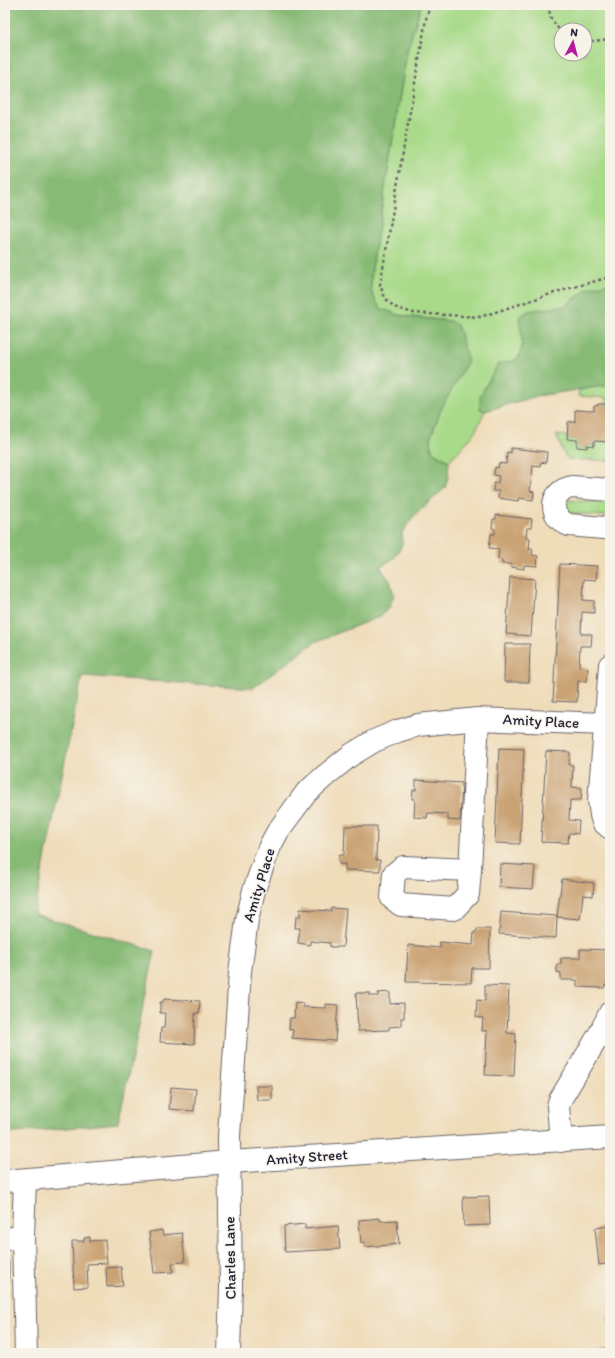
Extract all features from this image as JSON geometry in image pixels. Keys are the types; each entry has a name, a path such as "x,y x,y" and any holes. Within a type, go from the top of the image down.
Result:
{"main road":[{"path":"610,490 572,487 566,488 558,494 553,503 555,513 564,523 569,525 607,528 610,525"},
{"path":"610,664 607,728 599,800 601,815 604,822 610,828"},
{"path":"470,870 478,719"},
{"name":"Amity Place","path":"229,1162 229,1136 236,1012 247,920 254,890 270,846 290,813 306,793 350,755 374,741 418,724 478,719 607,728"},
{"path":"561,1141 558,1106 560,1100 599,1035 610,1012"},
{"name":"Amity Street","path":"15,1181 229,1162 610,1137"},
{"name":"Charles Lane","path":"229,1162 231,1286 229,1353"},
{"path":"15,1181 14,1238 26,1353"}],"path":[{"path":"430,5 426,19 380,286 386,298 394,307 413,313 480,317 560,291 610,277"},
{"path":"548,5 551,19 553,22"},
{"path":"593,40 610,39"}],"green space":[{"path":"5,5 421,5 407,51 371,275 371,292 380,308 401,316 450,321 457,325 468,361 442,407 431,436 432,451 449,461 448,477 445,488 413,517 402,533 402,545 394,558 380,567 390,581 394,595 389,608 379,617 315,642 253,688 82,676 34,914 155,951 118,1123 5,1134"},
{"path":"421,5 610,5 610,283 588,288 566,306 528,311 521,353 480,409 485,411 474,434 449,461 432,451 431,436 442,407 450,321 402,315 385,310 377,304 373,296 371,288 371,275 407,51"},
{"path":"610,283 610,385 537,396 485,411 480,409 480,396 498,364 512,361 519,356 522,340 519,317 528,311 566,306 588,288"},
{"path":"610,385 610,407 605,407 606,398 578,396 579,390"},
{"path":"556,435 567,436 567,439 577,440 577,447 587,448 587,445 594,446 594,441 610,442 610,461 568,459 565,456"},
{"path":"568,500 608,503 610,505 610,513 604,516 569,513 563,506 563,504"}],"building":[{"path":"598,404 606,404 605,407 610,407 610,442 594,441 594,446 587,445 587,448 577,447 577,440 567,439 568,422 575,422 575,410 594,411 594,406 597,406"},
{"path":"511,448 547,452 546,463 541,462 540,467 533,466 530,491 534,492 533,500 519,498 518,501 498,498 499,491 493,491 494,483 498,483 499,476 494,475 495,467 498,468 499,463 506,464 507,452 511,453"},
{"path":"496,515 532,519 531,528 527,528 526,538 530,538 529,549 533,549 532,555 538,556 537,566 524,565 524,569 511,567 512,564 502,564 502,560 498,559 499,549 489,548 491,534 495,534 495,529 492,528 493,519 496,519"},
{"path":"560,564 597,566 596,580 584,579 583,600 594,601 594,613 582,612 581,634 592,634 591,646 580,646 579,667 588,668 587,681 578,681 577,702 553,701"},
{"path":"510,577 535,579 531,636 506,634"},
{"path":"505,644 530,644 529,682 504,682"},
{"path":"499,748 524,749 520,844 495,843"},
{"path":"546,751 570,752 569,765 573,765 572,787 582,788 581,800 570,800 569,820 579,821 578,834 569,833 568,843 541,842"},
{"path":"416,780 462,783 460,821 448,820 448,814 428,813 427,818 414,817 415,799 412,799 413,790 416,790"},
{"path":"345,826 377,826 376,860 380,860 380,871 345,870 345,864 339,864 339,855 344,855"},
{"path":"500,864 535,866 533,889 499,887"},
{"path":"562,879 594,883 593,896 583,895 580,919 557,917"},
{"path":"331,908 346,909 343,947 330,947 330,943 310,941 310,945 298,943 300,928 295,928 296,917 300,917 300,909 331,911"},
{"path":"501,912 557,916 556,938 499,934"},
{"path":"477,929 490,929 489,968 472,968 471,983 406,982 408,945 440,948 440,942 473,945 474,932 477,932"},
{"path":"580,949 610,950 610,986 605,985 604,988 577,987 577,980 561,980 561,973 557,972 557,964 561,964 561,958 580,958"},
{"path":"485,985 509,986 507,1033 516,1034 514,1076 485,1075 487,1031 482,1031 483,1018 476,1017 477,1000 485,1001"},
{"path":"390,992 390,1004 404,1003 404,1018 401,1018 401,1026 389,1027 389,1030 358,1031 356,993 370,993 370,996 378,996 378,993"},
{"path":"164,999 200,1001 199,1013 195,1013 194,1044 160,1042 161,1028 164,1028 165,1013 160,1013 160,1002 163,1002"},
{"path":"295,1002 303,1003 303,1007 326,1008 326,1004 338,1005 335,1041 292,1038 293,1030 289,1029 290,1018 294,1018"},
{"path":"256,1086 272,1086 272,1100 257,1100"},
{"path":"171,1087 196,1089 194,1111 169,1109"},
{"path":"489,1196 490,1225 464,1226 463,1197"},
{"path":"380,1218 380,1221 397,1220 399,1244 365,1247 365,1242 361,1243 359,1220"},
{"path":"608,1223 610,1223 610,1263 599,1265 595,1228 609,1226"},
{"path":"305,1224 305,1229 338,1226 340,1249 285,1252 284,1226"},
{"path":"162,1230 163,1235 182,1233 185,1262 172,1263 173,1272 154,1273 149,1232"},
{"path":"90,1237 90,1241 105,1240 107,1263 87,1264 88,1287 74,1288 72,1241 84,1241 84,1238"},
{"path":"5,1262 9,1262 8,1296 5,1296"},
{"path":"121,1267 123,1286 107,1287 106,1268"},
{"path":"607,1315 610,1315 610,1326 609,1326"},
{"path":"610,1348 610,1353 587,1353 587,1352"},
{"path":"278,1350 306,1352 306,1353 278,1353"}]}
